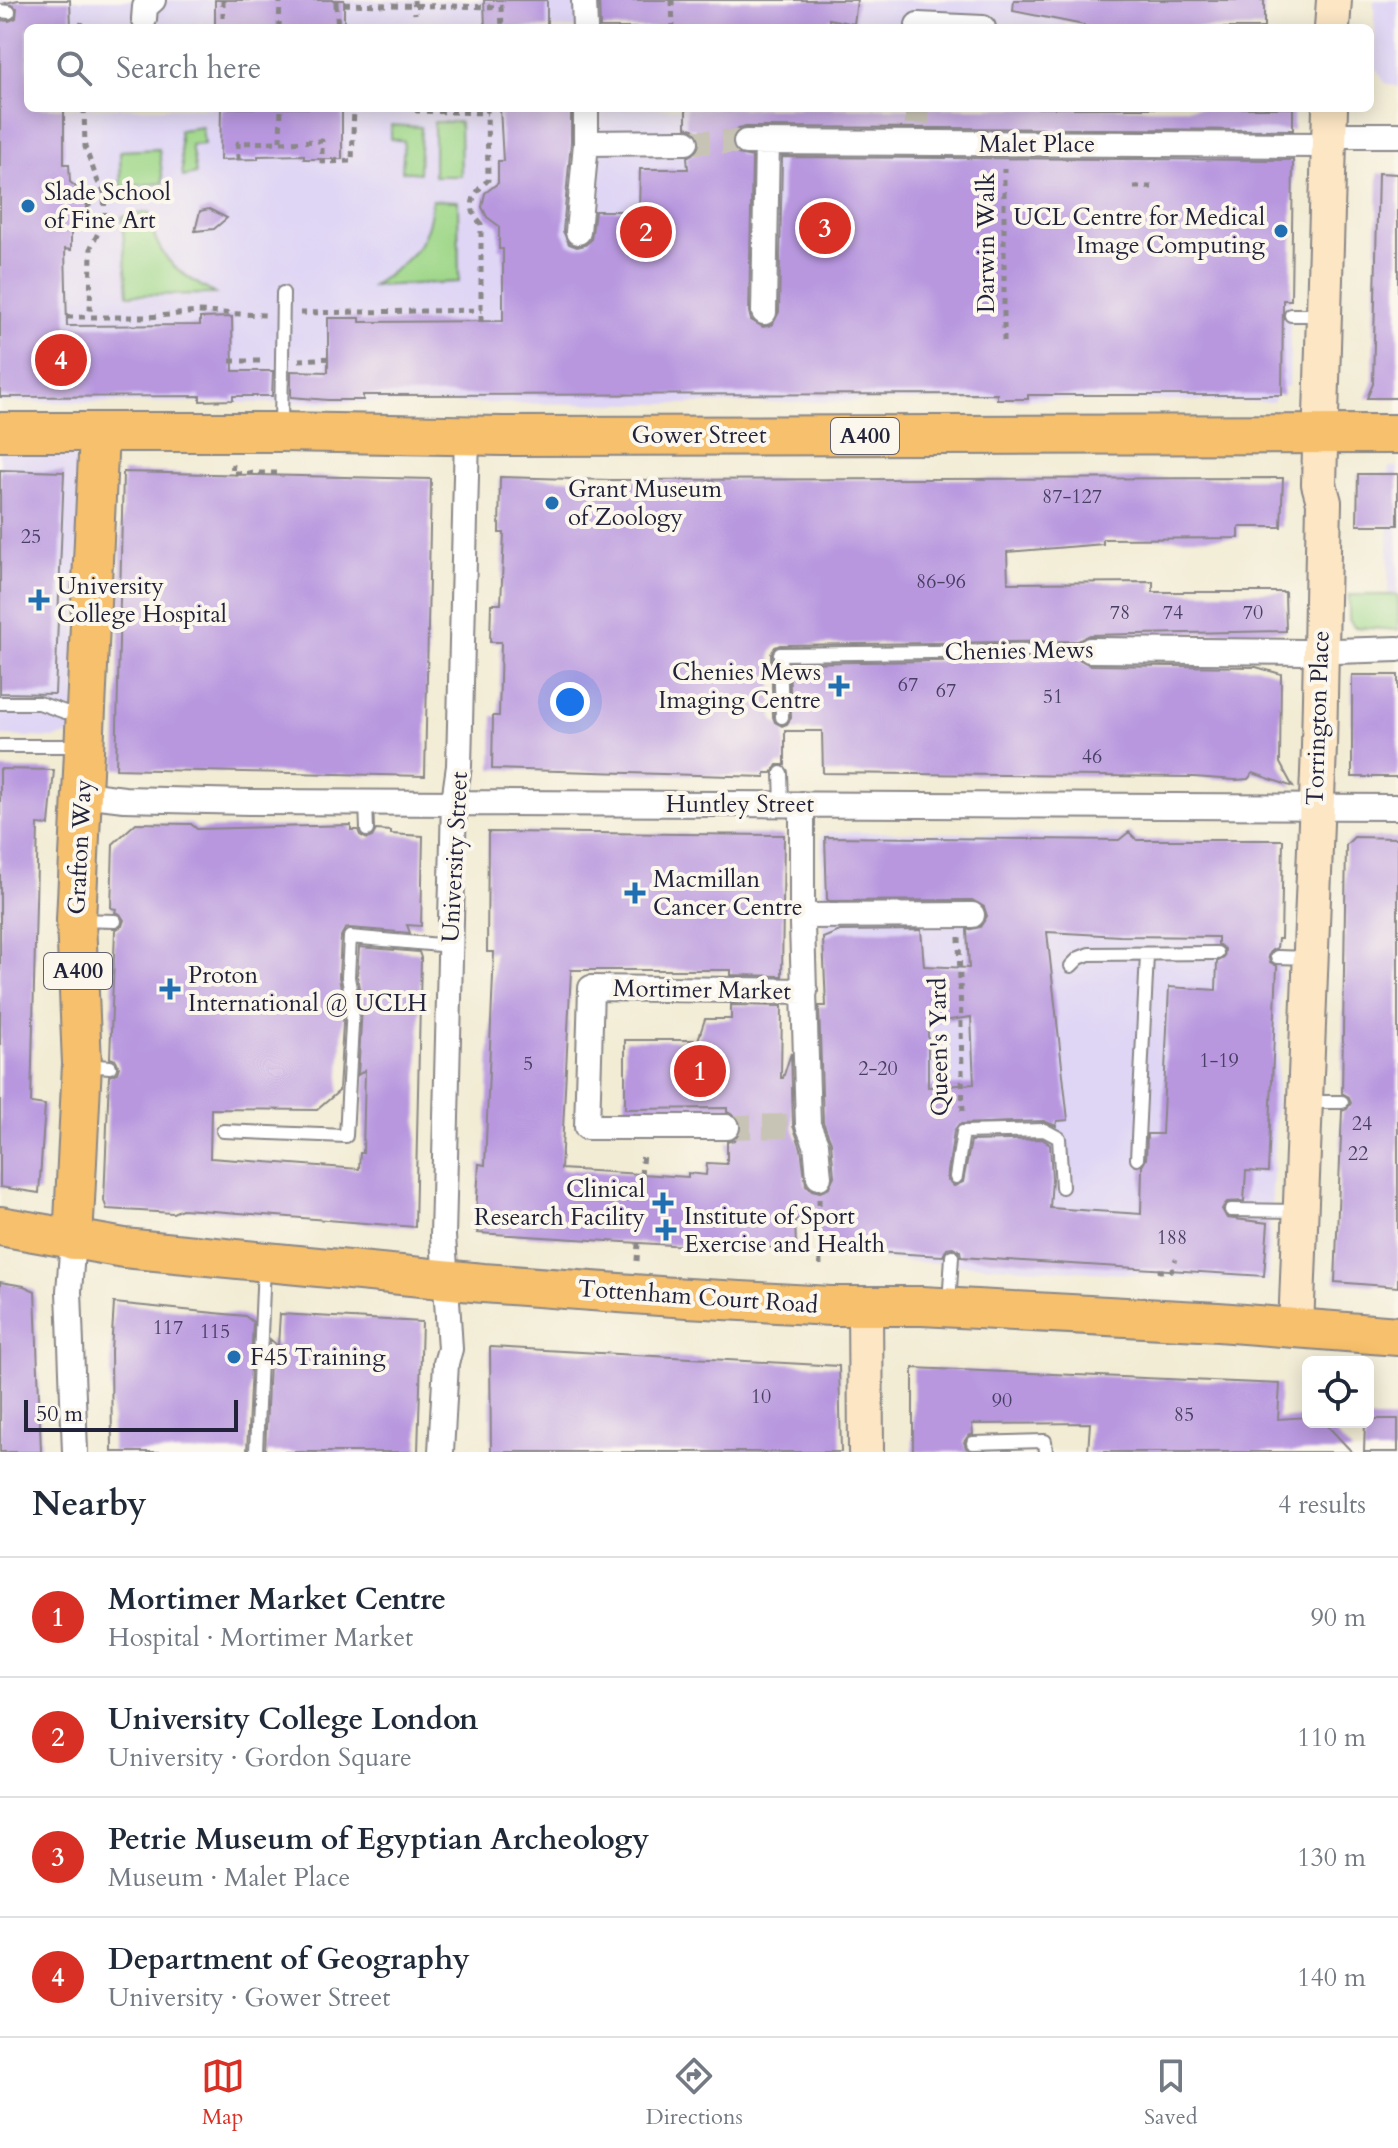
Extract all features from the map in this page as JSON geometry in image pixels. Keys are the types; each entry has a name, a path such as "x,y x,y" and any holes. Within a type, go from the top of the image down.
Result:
{"main road":[{"name":"Gower Street","path":"0,432 99,434 281,463 467,435 1398,434"},
{"name":"Grafton Way","path":"73,1240 96,1066 76,920 99,434"},
{"name":"Tottenham Court Road","path":"0,1226 124,1248 445,1279 687,1298 949,1308 1398,1336"}],"street":[{"path":"584,0 585,24"},
{"path":"915,0 918,24"},
{"path":"1332,24 1334,0"},
{"path":"578,232 586,112"},
{"name":"Malet Place","path":"764,312 756,142 917,133 1004,144 1329,130 1398,135"},
{"name":"Torrington Place","path":"1296,1328 1305,1102 1294,958 1315,808 1324,502 1319,484 1329,130"},
{"path":"586,143 686,142"},
{"name":"University Street","path":"441,1452 446,1363 450,1349 443,1236 467,435"},
{"name":"Chenies Mews","path":"1090,650 1398,649"},
{"name":"Huntley Street","path":"83,794 187,801 1398,807"},
{"path":"792,804 805,991 799,1126 816,1144 819,1184"},
{"path":"802,916 965,915"},
{"name":"Mortimer Market","path":"727,1127 587,1127 591,988 805,991"},
{"name":"Grafton Way","path":"73,1240 69,1291 75,1452"},
{"path":"865,1306 866,1452"}],"lane":[{"path":"281,463 283,293"},
{"path":"1291,315 1324,315"},
{"name":"Chenies Mews","path":"782,717 780,654 1090,650"},
{"path":"0,703 39,703 65,712 85,730"},
{"path":"0,746 85,730"},
{"path":"781,773 792,804"},
{"path":"366,802 367,830"},
{"path":"76,920 115,921"},
{"path":"223,1131 346,1136 353,1006 348,977 350,937 451,946"},
{"path":"1071,966 1089,954 1217,953"},
{"path":"1137,1159 1147,955"},
{"path":"1305,1102 1342,1102"},
{"path":"963,1132 1044,1130 1053,1133 1059,1138 1062,1187"},
{"name":"Queen's Yard","path":"956,1177 963,1132"},
{"path":"1231,1210 1300,1211"},
{"path":"949,1308 952,1256"},
{"path":"256,1452 264,1261"},
{"path":"973,1443 1045,1441 1046,1452"}],"path":[{"path":"223,0 223,19"},
{"path":"414,0 415,14"},
{"path":"672,0 673,24"},
{"path":"279,24 280,2"},
{"path":"338,24 336,2 501,7 502,24"},
{"path":"81,24 82,19"},
{"path":"84,112 85,147 104,192 105,219 91,247 90,316"},
{"path":"280,141 281,112"},
{"path":"238,160 238,143 322,141 322,162 352,161 354,112"},
{"path":"481,321 481,224 472,212 472,205 473,197 488,180 487,112"},
{"name":"Darwin Walk","path":"1004,144 1004,341"},
{"path":"1134,187 1153,187"},
{"path":"104,192 89,198 88,214 105,219"},
{"path":"73,326 74,317"},
{"path":"233,461 232,473 281,463"},
{"name":"Queen's Yard","path":"963,1132 965,915"},
{"path":"819,1184 820,1270"},
{"path":"637,1261 638,1243"},
{"path":"1161,1269 1174,1270"}],"shaded area":[{"path":"0,0 1066,0 1065,24 24,24 24,112 1294,112 1294,124 1285,124 1285,163 1293,164 1289,385 1283,389 1283,395 1277,395 1273,402 997,399 693,404 0,402"},
{"path":"1374,0 1398,0 1398,87 1385,83 1376,68"},
{"name":"University College Hospital","path":"0,451 68,451 80,466 74,734 55,738 0,736"},
{"path":"1389,467 1398,467 1398,595 1388,595"},
{"path":"827,832 1119,834 1121,936 1283,939 1268,1282 834,1257 821,837"}],"green space":[{"path":"434,122 460,122 461,176 434,176"},
{"path":"391,125 421,127 419,173 402,171 404,141 391,139"},
{"path":"202,127 204,144 191,145 196,174 183,177 179,130"},
{"path":"159,149 163,183 121,187 120,151"},
{"path":"432,200 458,201 459,282 372,286 406,260 421,241 427,229"},
{"path":"149,212 156,241 170,262 215,294 128,295 122,217"},
{"path":"1349,595 1398,595 1398,630 1354,627 1349,620"}],"building":[{"path":"18,0 70,0 71,24 24,24 24,112 64,112 64,164 69,164 70,182 82,192 87,202 84,218 71,228 71,250 65,249 67,326 200,325 200,318 232,317 233,371 273,371 272,396 233,396 233,400 200,401 200,396 0,397 0,20 16,18 17,8 6,3"},
{"path":"215,0 344,0 344,24 215,24"},
{"path":"484,0 547,0 547,24 485,24"},
{"path":"599,0 857,0 854,24 829,19 829,24 600,24"},
{"path":"1014,0 1264,0 1264,24 1079,24 1013,11"},
{"path":"221,112 342,112 342,159 304,159 304,155 220,160"},
{"path":"500,112 571,112 563,231 569,244 577,247 591,240 595,211 639,211 640,169 688,169 687,157 699,150 701,141 694,129 686,127 686,112 1293,112 1293,130 746,127 738,129 731,141 738,154 752,157 749,312 751,320 763,327 772,325 779,312 782,157 1293,160 1291,300 1283,300 1282,395 1028,395 1028,399 997,399 997,394 363,395 363,400 291,397 291,371 328,372 328,318 360,318 360,322 503,321 503,249 499,249 499,226 487,217 482,207 485,193 498,183 498,161 503,161"},
{"path":"1378,173 1398,174 1398,398 1367,398 1373,384"},
{"path":"209,209 227,218 214,229 195,231 200,211"},
{"name":"University College Hospital","path":"0,470 64,472 55,694 0,693"},
{"path":"123,472 431,479 425,776 116,769"},
{"path":"1358,474 1398,474 1398,525 1357,525"},
{"path":"500,477 610,480 1283,478 1281,527 1239,527 1239,538 1103,539 1103,544 1007,552 1008,583 1153,582 1153,592 1285,592 1286,631 1090,635 1078,641 780,645 771,654 773,717 782,726 791,718 789,663 1079,659 1090,665 1256,667 1281,674 1280,763 1293,787 1253,773 1248,779 1236,780 823,773 822,731 785,731 785,765 777,765 772,773 765,773 765,777 492,769 493,716 499,716 501,642 490,642 491,604 501,604 504,533 499,533"},
{"path":"1352,675 1398,675 1398,777 1352,777"},
{"path":"0,769 54,770 49,825 38,824 31,1103 45,1105 39,1193 0,1187"},
{"path":"136,823 191,824 197,829 351,825 351,830 358,830 367,839 376,830 423,836 421,926 407,925 410,933 350,928 345,929 341,936 339,977 344,1007 339,1091 317,1110 211,1109 210,1158 359,1169 360,1153 363,1153 365,1070 358,1075 362,1006 357,976 359,947 419,952 415,1227 182,1209 173,1213 107,1209 104,1201 109,1076 117,1073 119,1067 116,1060 110,1058 115,930 122,926 124,920 115,912 116,909 111,908 113,844"},
{"path":"488,832 784,835 782,976 731,975 731,970 571,970 561,1169 688,1177 688,1173 706,1175 707,1163 727,1164 727,1142 735,1140 742,1128 740,1119 727,1112 727,1108 625,1109 625,1040 698,1040 705,1019 731,1019 731,1005 782,1006 781,1078 791,1053 793,1126 801,1148 806,1185 820,1192 828,1189 834,1176 831,1142 823,1122 819,1006 826,1006 823,938 840,931 921,930 924,966 969,968 967,930 980,927 987,916 984,907 972,900 829,901 825,837 1119,840 1129,832 1137,840 1283,840 1281,939 1268,956 1270,962 1277,966 1268,1172 1246,1171 1244,1201 1227,1202 1222,1209 1227,1218 1268,1223 1264,1276 961,1257 960,1251 953,1247 947,1248 943,1256 838,1250 795,1218 796,1248 672,1245 478,1233 479,1230 475,1230 479,1164 485,1165 494,952 487,952","holes":["1047,932 1218,937 1218,944 1225,949 1224,958 1217,962 1216,990 1169,987 1162,1134 1147,1134 1146,1159 1142,1166 1141,1214 1050,1208 1050,1144 1042,1139 971,1141 963,1182 954,1186 947,1179 954,1131 959,1124 1044,1121 1056,1126 1057,1121 1068,1120","971,1017 974,1084 928,1087 928,1023"]},
{"path":"1354,837 1398,838 1398,1287 1335,1282 1342,1111 1351,1103 1349,1097 1342,1093 1346,845"},
{"path":"0,1282 35,1291 41,1452 0,1452"},
{"path":"114,1303 245,1316 253,1322 247,1452 112,1452"},
{"path":"280,1314 422,1322 418,1452 265,1452 270,1339 278,1346"},
{"path":"490,1347 839,1366 841,1452 491,1452"},
{"path":"913,1368 1280,1384 1278,1419 1302,1417 1302,1428 1330,1428 1352,1452 1088,1452 1090,1423 972,1424 973,1434 964,1442 966,1448 973,1452 913,1452"},
{"path":"1374,1419 1398,1419 1398,1452 1364,1452 1365,1428 1374,1428"}],"tunnel":[{"path":"917,112 917,124"},
{"path":"686,142 746,142"},
{"path":"727,1127 791,1126"}],"place":[{"name":"Slade School of Fine Art","path":"28,206"},
{"name":"Petrie Museum of Egyptian Archeology","path":"825,228"},
{"name":"UCL Centre for Medical Image Computing","path":"1281,231"},
{"name":"University College London","path":"646,232"},
{"name":"Department of Geography","path":"61,360"},
{"name":"Grant Museum of Zoology","path":"552,503"},
{"name":"University College Hospital","path":"39,600"},
{"name":"Chenies Mews Imaging Centre","path":"839,686"},
{"name":"Macmillan Cancer Centre","path":"635,893"},
{"name":"Proton International @ UCLH","path":"170,989"},
{"name":"Mortimer Market Centre","path":"700,1071"},
{"name":"Clinical Research Facility","path":"663,1203"},
{"name":"Institute of Sport Exercise and Health","path":"666,1230"},
{"name":"F45 Training","path":"234,1357"}]}
